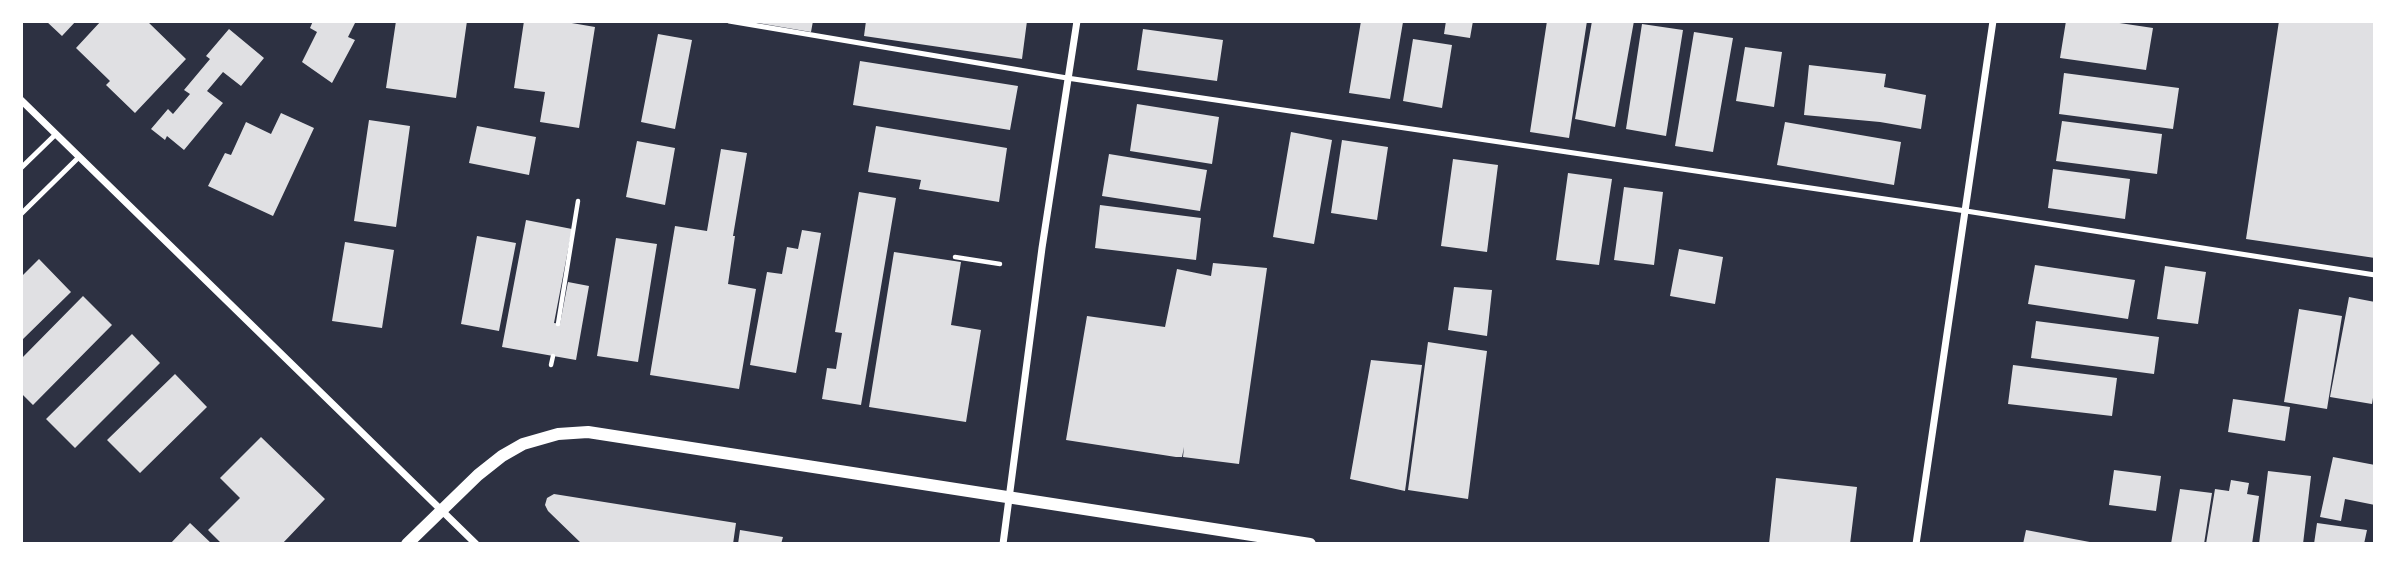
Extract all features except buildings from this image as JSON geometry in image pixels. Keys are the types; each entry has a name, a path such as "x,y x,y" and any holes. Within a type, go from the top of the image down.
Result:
{"street":[{"path":"1003,544 1077,21"},
{"path":"1916,544 1993,21"},
{"path":"21,100 476,544"},
{"path":"407,544 478,475 502,456 523,444 558,434 588,432 1302,543"}],"lane":[{"path":"729,21 1067,78 1966,211 2375,275"},
{"path":"21,168 56,134"},
{"path":"21,214 79,158"}],"path":[{"path":"558,324 578,201"},
{"path":"955,257 1000,264"},
{"path":"551,365 553,356"}]}
